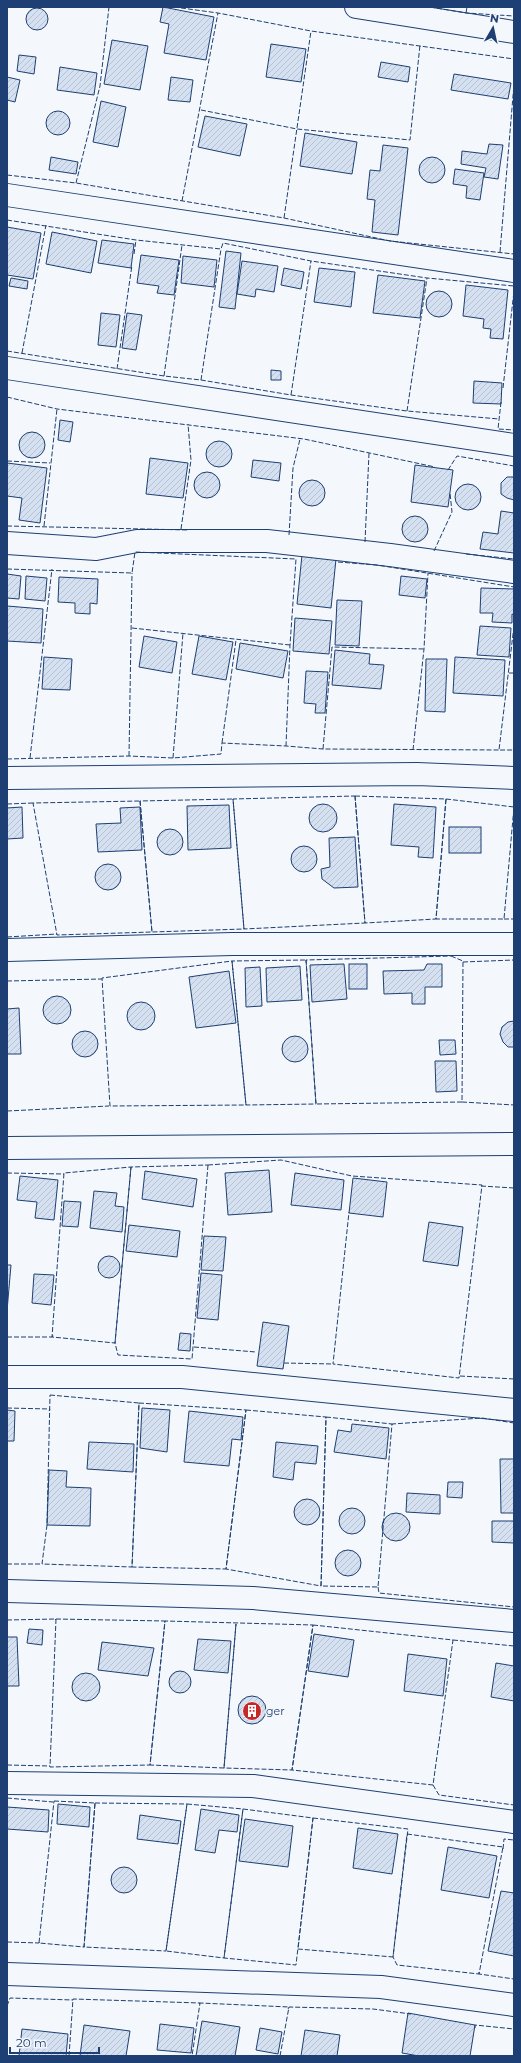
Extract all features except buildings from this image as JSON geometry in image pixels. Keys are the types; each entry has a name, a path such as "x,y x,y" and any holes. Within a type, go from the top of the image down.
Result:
{"street":[{"path":"356,7 514,32"},
{"path":"7,195 514,271"},
{"path":"7,368 514,445"},
{"path":"7,543 96,550 137,541 267,541 390,555 514,572"},
{"path":"7,778 418,774 514,778"},
{"path":"7,950 232,944 514,944"},
{"path":"7,1148 514,1144"},
{"path":"7,1377 182,1377 514,1410"},
{"path":"7,1591 253,1598 514,1621"},
{"path":"7,1783 253,1786 514,1822"},
{"path":"7,1974 381,1987 514,2006"}],"fence":[{"path":"76,183 100,86 109,7"},
{"path":"174,7 218,13 311,31 514,59"},
{"path":"430,7 466,13 514,16"},
{"path":"466,13 467,7"},
{"path":"182,201 218,13"},
{"path":"284,218 311,31"},
{"path":"201,110 297,129 410,140 420,45"},
{"path":"500,252 514,84"},
{"path":"7,175 76,183 284,218 390,241 514,254"},
{"path":"7,220 136,240 221,249 223,243 311,261 427,278 514,286"},
{"path":"22,353 46,225"},
{"path":"134,254 136,240"},
{"path":"164,376 182,245"},
{"path":"201,380 221,249"},
{"path":"291,395 311,261"},
{"path":"117,369 132,265"},
{"path":"407,411 427,278"},
{"path":"503,388 514,291"},
{"path":"7,351 291,395 407,411 499,419"},
{"path":"7,397 57,409 304,439 435,467"},
{"path":"501,402 498,429 514,430"},
{"path":"44,526 57,409"},
{"path":"181,529 191,460 188,424"},
{"path":"289,535 293,468 300,439"},
{"path":"365,542 369,453"},
{"path":"448,470 457,456 514,466"},
{"path":"7,461 50,463"},
{"path":"434,551 452,512 450,493"},
{"path":"7,526 189,530"},
{"path":"7,569 132,573 135,552 296,559 290,645 286,746"},
{"path":"466,554 514,559"},
{"path":"338,562 377,565 514,587"},
{"path":"30,758 52,569"},
{"path":"129,756 132,573"},
{"path":"413,750 424,649 428,573"},
{"path":"514,626 499,750 514,750"},
{"path":"132,628 290,645"},
{"path":"173,758 183,633"},
{"path":"222,743 236,640"},
{"path":"323,749 332,647 424,649"},
{"path":"509,673 514,673"},
{"path":"7,759 129,756 173,758 221,754 222,743 323,749 499,750"},
{"path":"355,796 365,923 244,929 233,799 355,796"},
{"path":"355,796 446,799 436,919 365,923 355,796"},
{"path":"233,799 244,929 152,932 140,801 233,799"},
{"path":"446,799 514,807 504,919 436,919 446,799"},
{"path":"140,801 152,932 57,935 33,803 140,801"},
{"path":"7,804 33,803 33,805"},
{"path":"504,919 514,919"},
{"path":"7,937 57,934"},
{"path":"451,956 463,961 462,1102 316,1104 306,960 451,956"},
{"path":"306,960 316,1104 246,1105 232,961 306,960"},
{"path":"463,962 514,960"},
{"path":"232,961 246,1105 110,1106 102,978 232,961"},
{"path":"7,981 102,979"},
{"path":"462,1102 514,1105"},
{"path":"7,1111 109,1106"},
{"path":"208,1165 281,1160 352,1176 482,1185 459,1378 333,1364 349,1212"},
{"path":"208,1165 192,1359 118,1355 115,1343 131,1167 208,1165"},
{"path":"131,1167 115,1343 52,1337 64,1173 131,1167"},
{"path":"7,1173 64,1174"},
{"path":"481,1186 514,1188"},
{"path":"7,1337 52,1337 53,1335"},
{"path":"194,1347 256,1352"},
{"path":"284,1363 333,1364"},
{"path":"460,1376 514,1379"},
{"path":"50,1395 139,1403 132,1567 42,1564 47,1525 50,1395"},
{"path":"139,1403 246,1410 226,1569 132,1567 139,1403"},
{"path":"7,1408 50,1409 49,1411"},
{"path":"246,1410 326,1417 321,1586 226,1569 246,1410"},
{"path":"326,1417 392,1424 378,1587 321,1586 326,1417"},
{"path":"392,1425 482,1418 514,1423"},
{"path":"7,1564 42,1564"},
{"path":"378,1587 379,1593 514,1607"},
{"path":"56,1619 165,1621 150,1765 50,1767 56,1619"},
{"path":"7,1620 56,1619 55,1620"},
{"path":"236,1624 224,1768 150,1765 165,1621 313,1625 292,1770 224,1768 236,1624"},
{"path":"313,1625 453,1640 433,1785 292,1770 313,1625"},
{"path":"453,1640 514,1646"},
{"path":"7,1765 50,1766"},
{"path":"433,1785 439,1795 514,1805"},
{"path":"7,1798 53,1802"},
{"path":"54,1801 95,1803 84,1947 39,1943 54,1801"},
{"path":"95,1803 187,1804 166,1951 84,1947 95,1803"},
{"path":"187,1804 243,1809 224,1958 166,1951 187,1804"},
{"path":"243,1809 313,1818 296,1965 224,1958 243,1809"},
{"path":"313,1818 408,1829 393,1957 298,1949 313,1818"},
{"path":"407,1834 503,1847 479,1974 397,1965 393,1957 407,1834"},
{"path":"503,1849 504,1839 514,1840"},
{"path":"7,1942 39,1943 40,1941"},
{"path":"479,1972 479,1974 514,1979"},
{"path":"7,2006 10,1998 73,2000"},
{"path":"69,2056 73,1999 200,2003 192,2056"},
{"path":"199,2004 289,2007 288,2009"},
{"path":"280,2056 289,2007 373,2009 411,2014"},
{"path":"475,2028 475,2025 514,2029"}],"place":[{"name":"ger","path":"252,1711"}]}
